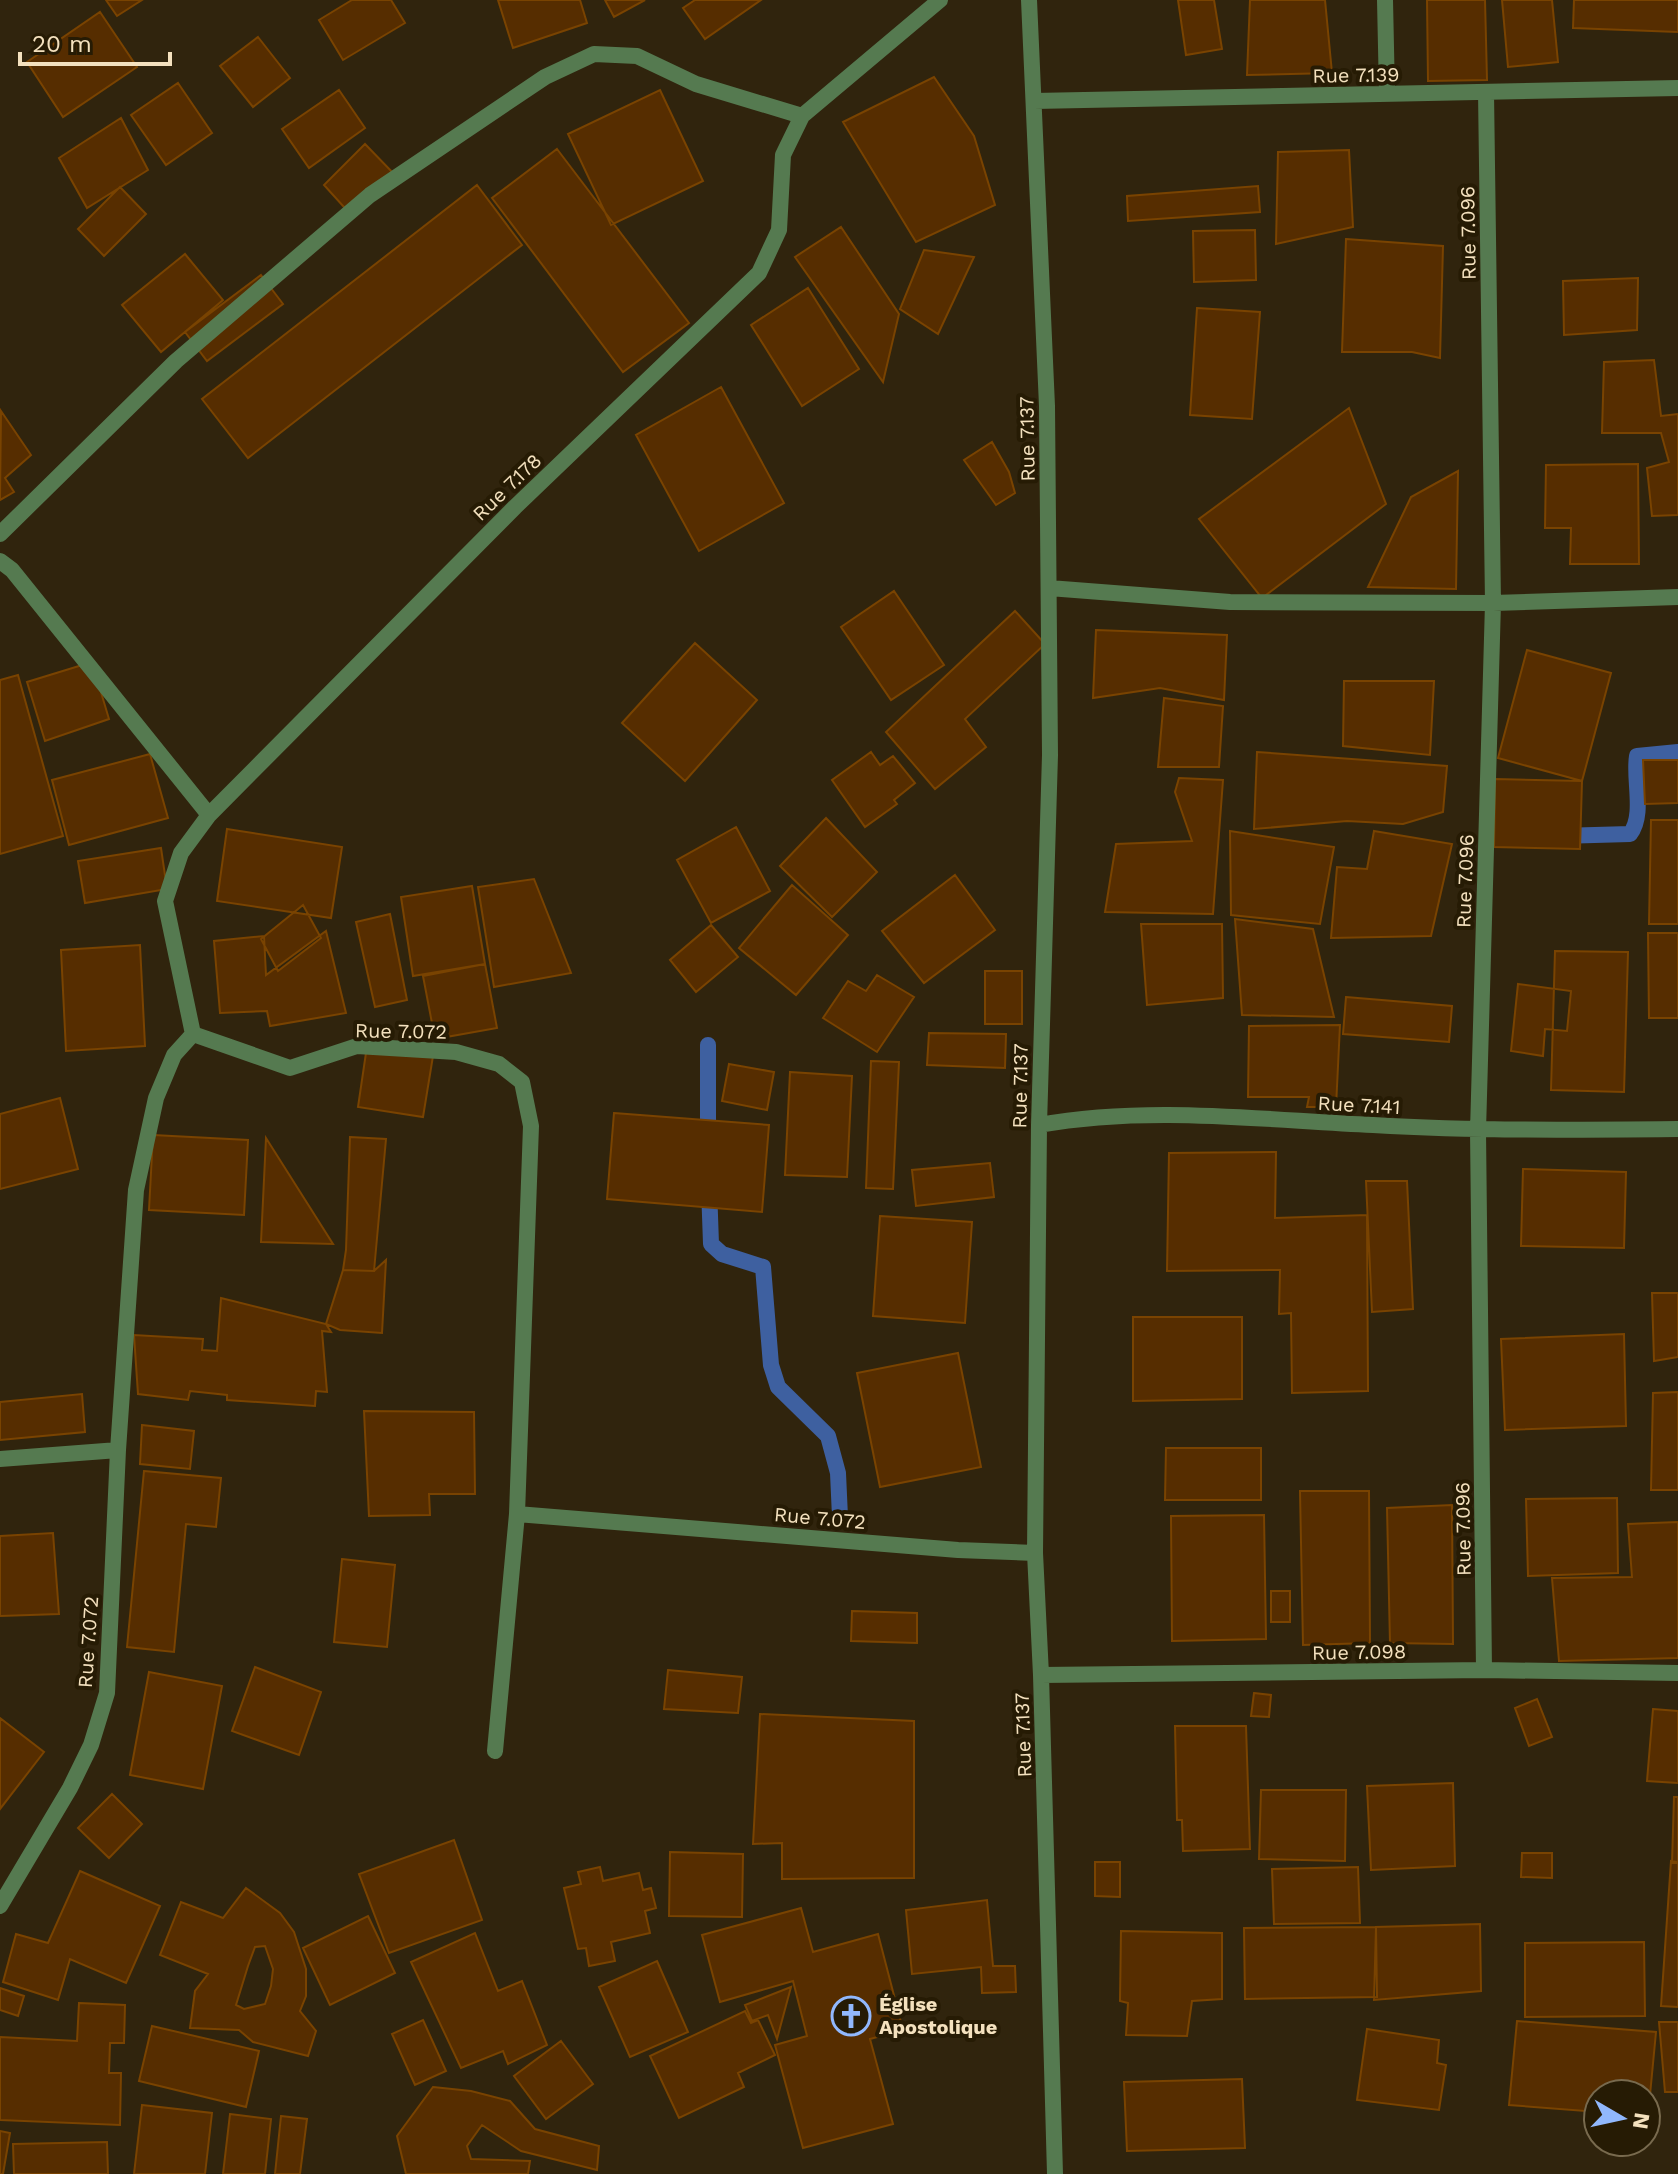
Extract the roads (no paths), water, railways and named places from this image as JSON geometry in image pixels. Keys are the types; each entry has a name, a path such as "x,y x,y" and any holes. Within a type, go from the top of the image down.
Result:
{"street":[{"name":"Rue 7.178","path":"193,1034 165,901 181,853 209,815 515,507 759,273 779,230 783,155 802,116 940,0"},
{"name":"Rue 7.137","path":"1029,0 1047,406 1050,755 1039,1125 1035,1553 1055,2174"},
{"path":"1385,0 1387,94"},
{"path":"0,534 176,361 358,205 545,77 594,54 637,56 696,84 802,116"},
{"name":"Rue 7.139","path":"1034,101 1678,88"},
{"name":"Rue 7.096","path":"1484,1670 1478,1131 1493,603 1486,92"},
{"path":"0,561 12,570 209,815"},
{"path":"1049,588 1230,602 1493,603 1678,597"},
{"name":"Rue 7.072","path":"0,1906 70,1788 91,1745 107,1693 118,1450 136,1190 156,1098 174,1055 193,1034 290,1068 357,1046 456,1052 499,1064 522,1082 531,1126 517,1514 958,1550 1035,1553"},
{"name":"Rue 7.141","path":"1039,1125 1083,1117 1155,1114 1478,1131 1678,1129"},
{"path":"0,1459 118,1450"},
{"path":"495,1751 517,1514"},
{"name":"Rue 7.098","path":"1041,1675 1484,1670 1678,1673"}],"waterway":[{"path":"1559,836 1630,834 1638,807 1637,756 1678,752"},
{"path":"708,1045 708,1139"},
{"path":"709,1187 711,1244 722,1254 763,1267 771,1365 778,1387 828,1436 838,1473 840,1517"}],"place":[{"name":"Église Apostolique","path":"851,2016"}]}
